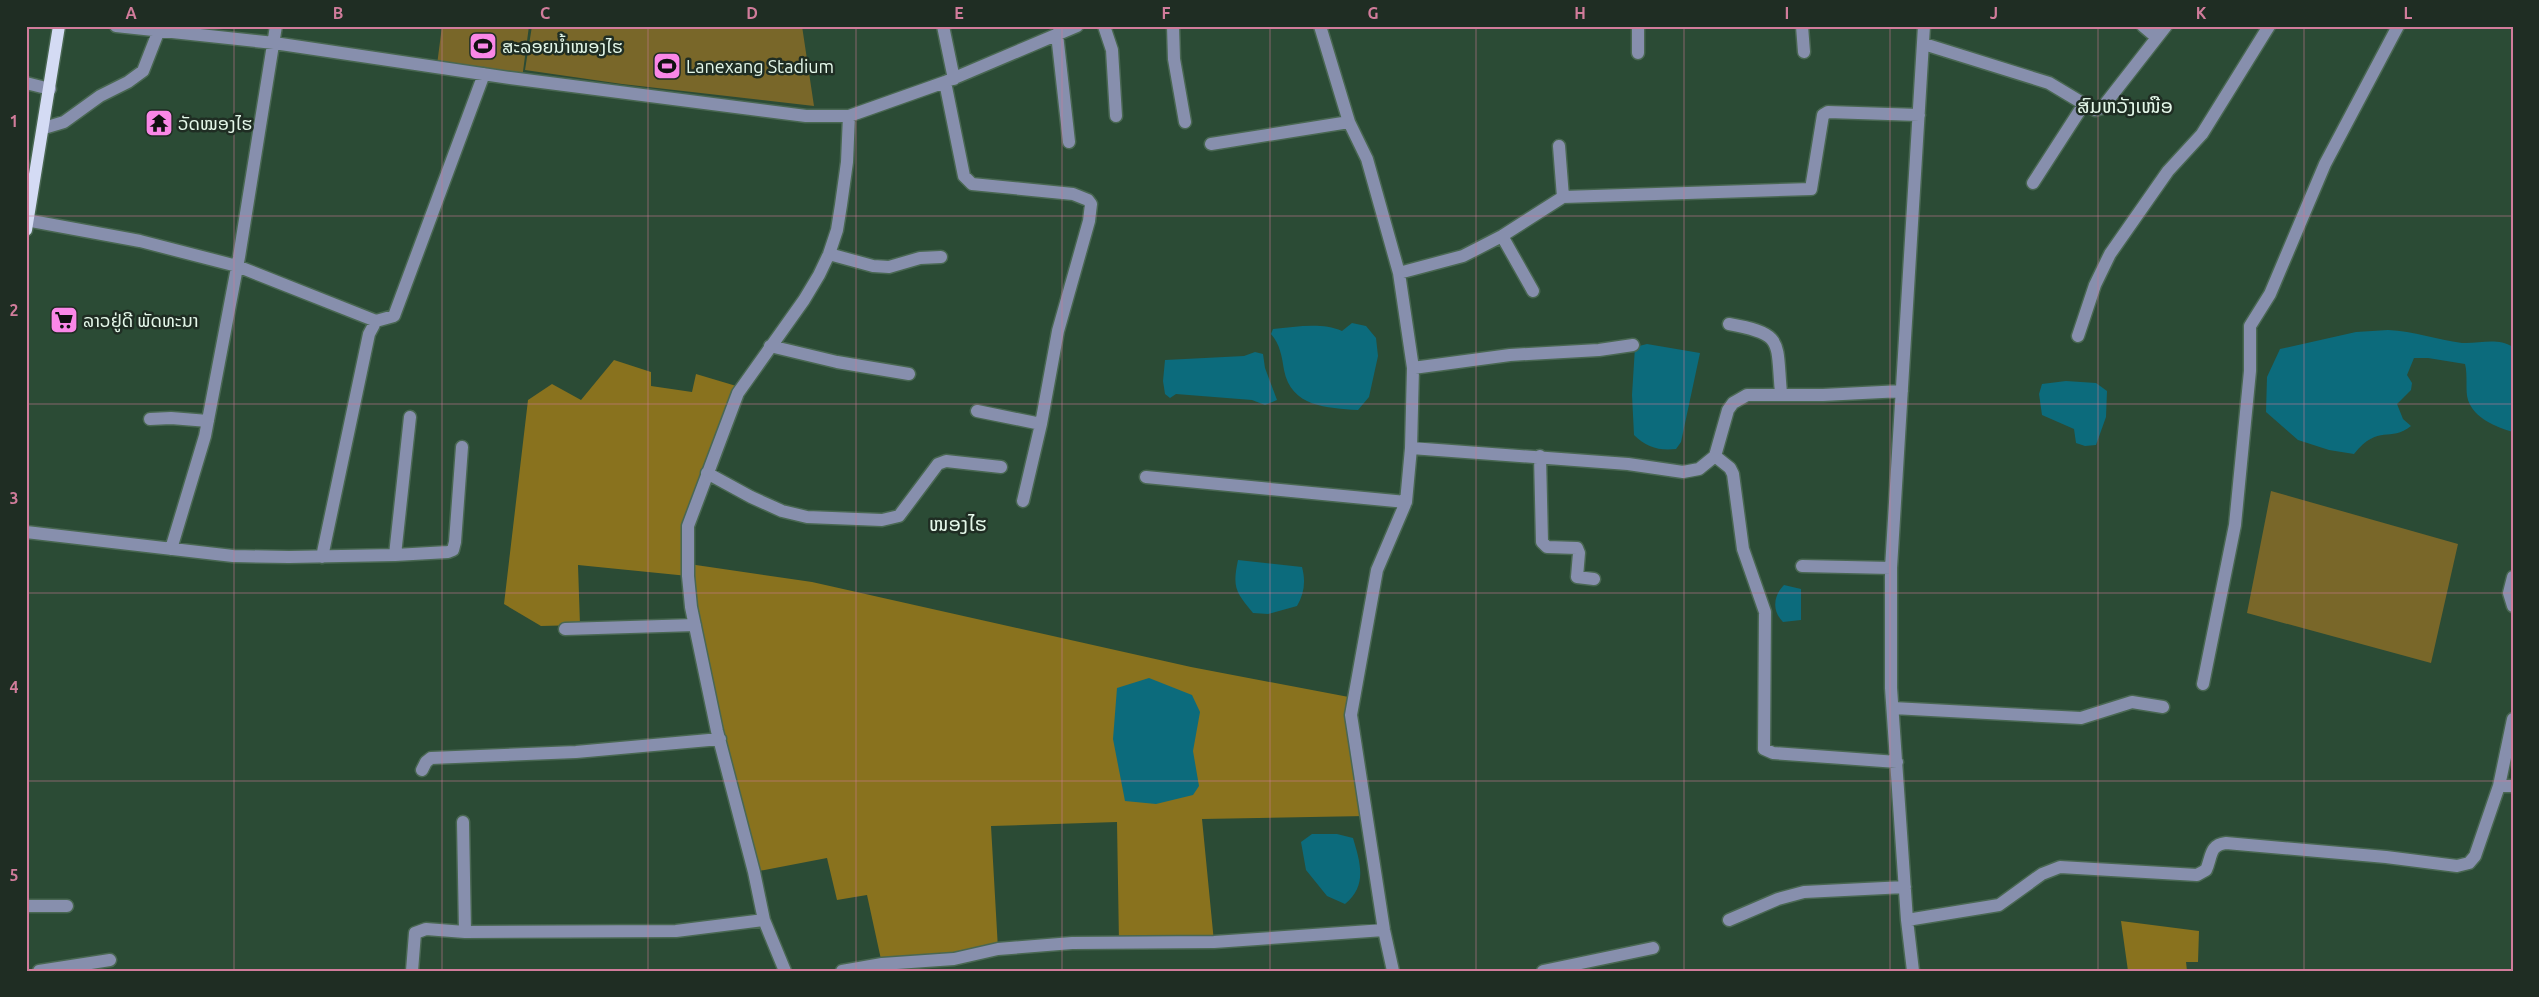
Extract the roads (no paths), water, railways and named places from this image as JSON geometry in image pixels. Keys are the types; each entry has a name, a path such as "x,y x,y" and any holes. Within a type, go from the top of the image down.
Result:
{"main road":[{"path":"27,223 60,26"}],"street":[{"path":"116,26 206,32 484,74 806,116 850,116 949,81 1073,27"},
{"path":"171,549 208,421 237,266 276,26"},
{"path":"943,26 949,81 964,176 972,184 1072,194 1088,200 1091,204 1089,221 1058,331 1041,424 1023,500"},
{"path":"1104,26 1112,50 1116,116"},
{"path":"1173,26 1174,59 1185,122"},
{"path":"1320,26 1350,122 1367,159 1399,272 1413,368 1411,448 1406,502 1377,570 1350,715 1384,930 1393,971"},
{"path":"1638,26 1638,53"},
{"path":"1802,26 1804,52"},
{"path":"1913,971 1907,920 1893,708 1891,568 1924,26"},
{"path":"2143,26 2156,37"},
{"path":"1924,44 2049,83 2095,110 2102,108 2166,26"},
{"path":"2078,336 2095,286 2110,254 2168,171 2202,134 2269,26"},
{"path":"2203,684 2236,516 2250,371 2250,326 2270,294 2329,156 2398,26"},
{"path":"44,128 64,122 100,96 128,82 143,71 159,30"},
{"path":"1057,34 1069,142"},
{"path":"27,223 140,241 237,266 376,321 394,316 484,74"},
{"path":"26,83 50,89"},
{"path":"2033,183 2084,104"},
{"path":"1399,272 1463,256 1502,236 1563,197 1811,189 1823,115 1828,112 1919,115"},
{"path":"785,971 764,920 720,739 696,625 688,576 688,526 738,392 819,275 829,254 837,230 841,205 847,162 850,116"},
{"path":"1211,144 1350,122"},
{"path":"1559,146 1563,197"},
{"path":"1502,236 1533,291"},
{"path":"829,254 873,266 889,267 920,258 941,257"},
{"path":"322,557 369,334 376,321"},
{"path":"1729,324 1756,329 1771,336 1777,349 1781,393"},
{"path":"1413,368 1510,355 1600,350 1633,345"},
{"path":"770,346 837,362 909,374"},
{"path":"1411,448 1540,456 1628,464 1683,472 1699,468 1716,456 1728,410 1733,403 1747,395 1781,393 1822,395 1902,391"},
{"path":"977,410 1041,424"},
{"path":"395,555 410,417"},
{"path":"150,419 171,418 208,421"},
{"path":"26,532 233,556 322,557 448,552 452,550 456,542 462,447"},
{"path":"1540,456 1542,542 1547,547 1577,548 1579,553 1577,577 1594,579"},
{"path":"1716,456 1734,474 1742,549 1764,612 1764,749 1773,753 1897,762"},
{"path":"707,473 751,497 782,511 806,517 882,520 900,516 938,464 946,461 1001,467"},
{"path":"1146,477 1406,502"},
{"path":"1802,566 1891,568"},
{"path":"2513,577 2509,593 2513,606"},
{"path":"564,629 696,625"},
{"path":"1893,708 2081,718 2132,702 2162,707"},
{"path":"1907,920 1999,905 2042,874 2060,867 2197,875 2204,872 2208,867 2210,853 2215,846 2226,843 2457,866 2466,865 2475,856 2499,786 2513,719"},
{"path":"422,770 426,762 431,758 576,752 720,739"},
{"path":"2499,786 2513,786"},
{"path":"462,822 465,932"},
{"path":"1729,920 1778,899 1804,892 1905,887"},
{"path":"26,906 67,906"},
{"path":"412,971 415,933 426,929 465,932 676,931 764,920"},
{"path":"842,971 882,964 954,959 998,949 1072,943 1214,942 1384,930"},
{"path":"1542,971 1653,948"},
{"path":"39,971 110,960"}],"water":[{"path":"1352,323 1366,326 1376,338 1378,356 1369,397 1358,410 1334,408 1312,403 1294,392 1288,382 1277,342 1271,334 1273,329 1317,326 1342,331"},
{"path":"2388,330 2462,343 2500,342 2513,347 2513,432 2486,421 2475,412 2467,396 2465,364 2428,358 2414,358 2407,375 2412,383 2411,390 2397,404 2403,419 2411,426 2404,431 2370,439 2354,454 2329,450 2298,440 2266,412 2267,377 2280,349 2356,332"},
{"path":"1647,344 1700,353 1681,442 1676,449 1653,447 1643,443 1634,435 1632,395 1635,347"},
{"path":"1255,352 1263,354 1265,368 1277,400 1265,405 1252,400 1176,394 1170,398 1165,394 1163,381 1165,360 1244,356"},
{"path":"2066,381 2096,383 2107,391 2106,417 2096,445 2085,446 2076,443 2074,429 2042,415 2039,394 2042,384"},
{"path":"1238,560 1302,567 1304,588 1297,606 1268,614 1253,613 1237,589 1235,577"},
{"path":"1784,585 1801,589 1801,620 1783,622 1779,618 1775,604 1780,589"},
{"path":"1149,678 1192,695 1200,712 1193,751 1199,786 1193,795 1156,804 1125,801 1113,739 1117,688"},
{"path":"1312,834 1337,834 1353,838 1360,864 1360,873 1357,889 1345,904 1327,896 1306,870 1301,842"}],"place":[{"name":"ສະລອຍນ້ຳໝອງໄຮ","path":"483,46"},
{"name":"Lanexang Stadium","path":"667,66"},
{"name":"ວັດໝອງໄຮ","path":"159,123"},
{"name":"ລາວຢູ່ດີ ພັດທະນາ","path":"64,320"}],"district":[{"name":"ສົມຫວັງເໜືອ","path":"2125,105"},
{"name":"ໜອງໄຮ","path":"958,523"}]}
